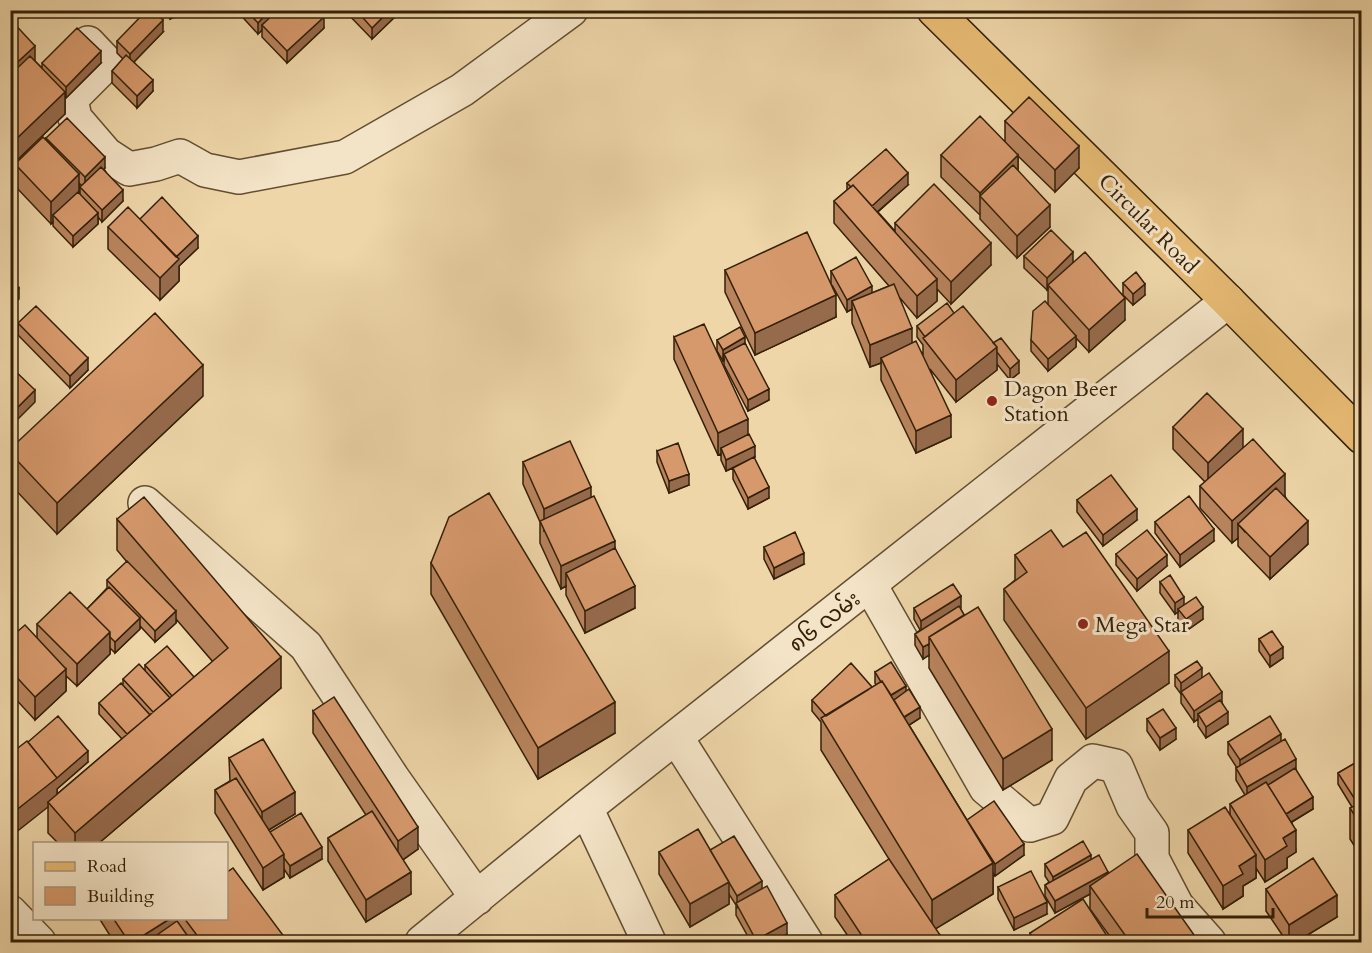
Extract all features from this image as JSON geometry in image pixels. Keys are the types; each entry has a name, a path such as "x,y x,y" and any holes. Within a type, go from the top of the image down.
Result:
{"main road":[{"name":"Circular Road","path":"934,10 1362,437"}],"street":[{"path":"88,43 107,63 71,99 75,118 106,154 129,169 156,164 180,156 205,170 239,177 345,157 462,90 571,10"},
{"name":"၈၆ လမ်း","path":"422,942 586,808 1228,301"},
{"path":"145,502 306,646 392,777 477,898"},
{"path":"870,585 986,788 1030,825 1052,818 1071,778 1093,762 1116,766 1133,806 1152,833 1152,858 1177,906 1209,942"},
{"path":"676,737 806,942"},
{"path":"586,808 649,942"},
{"path":"10,912 39,942"}],"building":[{"path":"147,10 153,10 163,20 130,54 117,41"},
{"path":"246,10 270,10 258,23"},
{"path":"278,10 318,10 324,17 287,51 262,25"},
{"path":"356,10 390,10 372,28"},
{"path":"10,19 35,46 10,69"},
{"path":"77,28 101,51 66,87 42,63"},
{"path":"126,55 153,80 137,96 112,71"},
{"path":"30,56 65,92 12,143 10,142 10,75"},
{"path":"1029,97 1079,146 1055,170 1005,121"},
{"path":"980,116 1018,155 980,193 941,155"},
{"path":"67,118 105,157 85,177 46,138"},
{"path":"43,137 79,174 51,202 15,164"},
{"path":"886,149 908,173 872,206 853,185 851,187 847,183"},
{"path":"1013,165 1050,205 1017,236 980,196"},
{"path":"101,167 123,190 102,210 80,187"},
{"path":"934,184 991,243 951,282 895,223"},
{"path":"853,185 937,279 917,296 834,201"},
{"path":"78,192 98,213 73,236 53,215"},
{"path":"162,197 198,236 176,257 140,219"},
{"path":"128,207 179,259 160,278 108,227"},
{"path":"1051,230 1073,252 1047,278 1024,256"},
{"path":"807,232 836,295 755,333 725,270"},
{"path":"1085,252 1125,298 1089,330 1048,285"},
{"path":"856,257 872,286 847,300 831,271"},
{"path":"1136,272 1145,284 1133,294 1123,283"},
{"path":"10,279 19,288 10,296"},
{"path":"894,284 912,328 870,345 852,301"},
{"path":"1045,301 1076,336 1048,359 1031,340 1033,311"},
{"path":"947,303 954,313 925,337 917,326"},
{"path":"36,306 88,358 70,376 18,323"},
{"path":"963,306 997,347 956,380 923,338"},
{"path":"155,313 203,365 57,503 10,453 10,449"},
{"path":"704,324 748,419 718,433 674,337"},
{"path":"740,327 745,337 723,350 717,340"},
{"path":"1001,338 1019,361 1010,369 993,343"},
{"path":"916,341 951,415 916,431 881,358"},
{"path":"745,343 769,389 748,400 724,354"},
{"path":"10,366 35,390 14,411 10,408"},
{"path":"1207,393 1243,429 1208,463 1173,427"},
{"path":"10,412 17,418 10,424"},
{"path":"749,434 755,446 726,460 721,448"},
{"path":"1253,439 1285,474 1232,521 1200,486"},
{"path":"570,441 591,487 544,509 523,462"},
{"path":"678,443 689,474 669,481 657,451"},
{"path":"754,457 769,487 748,498 733,468"},
{"path":"1111,475 1137,509 1103,535 1077,500"},
{"path":"1276,488 1308,521 1270,557 1238,524"},
{"path":"489,493 615,702 538,748 431,563 449,517"},
{"path":"594,496 615,541 561,566 540,521"},
{"path":"1189,496 1214,529 1180,555 1155,522"},
{"path":"144,497 281,657 75,833 48,802 228,648 117,519"},
{"path":"1362,505 1362,515 1357,508"},
{"path":"1051,530 1063,547 1086,532 1169,651 1086,708 1004,589 1027,572 1015,555"},
{"path":"1147,530 1167,555 1137,579 1116,554"},
{"path":"795,532 804,553 774,568 764,547"},
{"path":"615,548 635,586 585,611 566,573"},
{"path":"127,561 176,611 155,631 107,580"},
{"path":"1170,575 1184,597 1175,603 1160,582"},
{"path":"953,584 961,596 921,621 914,608"},
{"path":"109,587 140,618 115,642 110,637 110,632 87,609"},
{"path":"70,592 110,632 77,664 37,624"},
{"path":"1196,597 1203,607 1186,619 1178,609"},
{"path":"959,606 964,615 929,637 929,644 923,647 915,634"},
{"path":"978,607 1052,729 1003,759 929,637"},
{"path":"25,625 66,669 35,697 10,670 10,638"},
{"path":"1272,631 1283,647 1270,656 1259,639"},
{"path":"167,646 194,677 172,696 145,665"},
{"path":"1197,661 1202,668 1181,683 1175,675"},
{"path":"891,662 906,686 891,695 875,672"},
{"path":"851,663 872,687 826,716 812,700"},
{"path":"139,664 170,698 153,712 123,679"},
{"path":"1209,673 1222,692 1194,711 1181,692"},
{"path":"882,681 993,863 932,900 821,718"},
{"path":"121,683 150,715 127,734 99,703"},
{"path":"909,689 920,707 904,717 894,700"},
{"path":"334,697 418,827 398,841 313,711"},
{"path":"1220,700 1228,712 1206,727 1198,714"},
{"path":"1163,709 1176,728 1160,738 1147,719"},
{"path":"58,716 88,751 57,778 28,742"},
{"path":"1270,716 1281,734 1240,760 1228,742"},
{"path":"263,739 295,792 262,812 229,758"},
{"path":"1285,739 1296,759 1247,787 1236,768"},
{"path":"27,741 57,778 10,815 10,754"},
{"path":"1362,759 1362,797 1356,801 1338,773"},
{"path":"1295,768 1313,797 1286,814 1268,785"},
{"path":"236,778 284,854 263,868 215,790"},
{"path":"1266,782 1296,830 1283,838 1287,846 1265,860 1230,804"},
{"path":"994,801 1024,844 995,864 967,820"},
{"path":"1362,802 1362,827 1350,808"},
{"path":"1225,807 1256,855 1239,866 1243,874 1223,886 1188,830"},
{"path":"372,811 411,872 366,900 328,838"},
{"path":"301,813 322,847 290,866 270,832"},
{"path":"698,829 729,882 690,904 659,852"},
{"path":"734,836 762,881 737,896 710,850"},
{"path":"1083,841 1091,855 1053,877 1045,864"},
{"path":"1137,854 1199,942 1130,942 1090,886"},
{"path":"1099,855 1108,872 1055,901 1045,885"},
{"path":"1313,858 1337,895 1289,925 1266,889"},
{"path":"889,859 940,935 928,942 866,942 835,895"},
{"path":"233,868 288,942 202,942 186,920 228,920 228,872"},
{"path":"1031,871 1047,902 1014,918 998,887"},
{"path":"767,886 787,923 756,940 736,903"},
{"path":"1083,899 1111,942 1036,942 1030,933"},
{"path":"114,920 168,920 133,942 129,942"},
{"path":"177,921 192,942 147,942"}],"place":[{"name":"Dagon Beer Station","path":"992,401"},
{"name":"Mega Star","path":"1083,624"}]}
